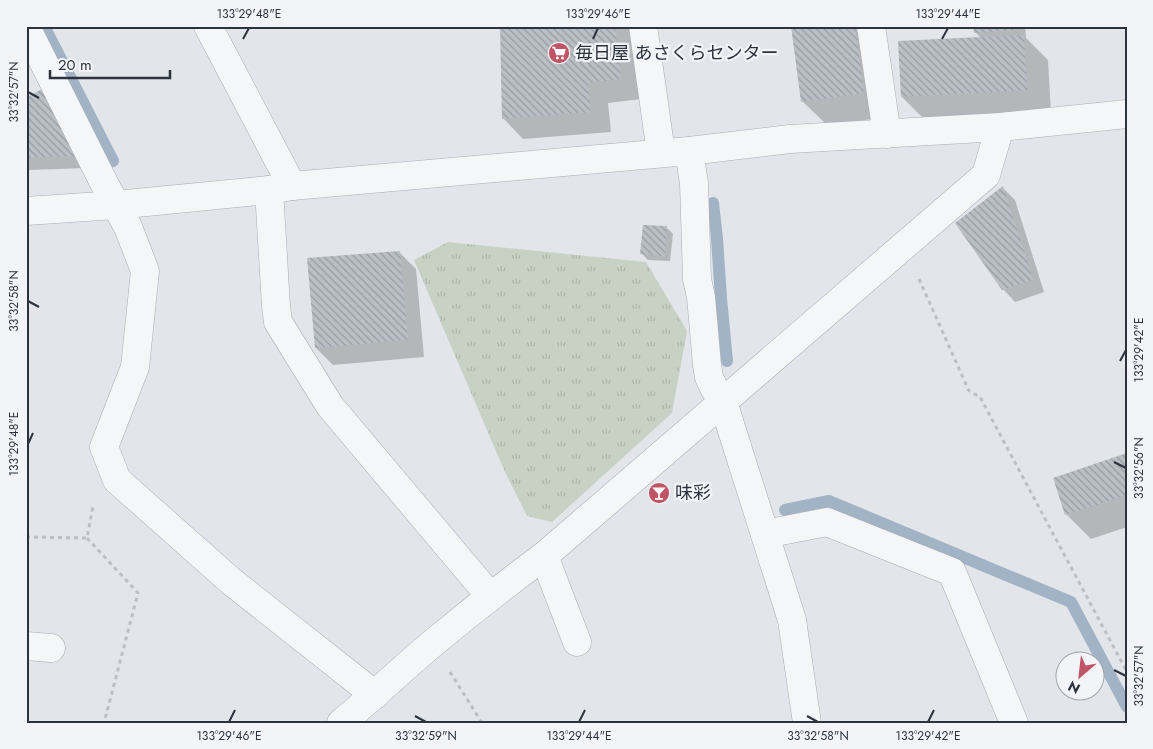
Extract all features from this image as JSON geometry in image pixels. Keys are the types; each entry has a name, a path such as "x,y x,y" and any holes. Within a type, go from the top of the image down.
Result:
{"street":[{"path":"208,26 281,188 276,306 278,322 330,406 490,596"},
{"path":"643,26 661,153"},
{"path":"871,26 887,134"},
{"path":"26,27 128,227 145,271 134,367 104,447 117,480 232,582 375,695"},
{"path":"26,210 116,205 689,151 790,139 1000,127 1127,114"},
{"path":"341,723 490,596 544,556 986,175 1000,127"},
{"path":"689,151 694,183 697,279 701,297 709,377 723,402 792,620 806,723"},
{"path":"765,534 827,522 952,572 1014,723"},
{"path":"544,556 577,642"}],"path":[{"path":"904,246 969,391 980,397 1127,672"},
{"path":"87,538 94,502"},
{"path":"26,537 87,538 138,593 104,723"},
{"path":"432,644 482,723"}],"green space":[{"path":"448,242 646,262 687,331 672,413 552,522 527,516 505,472 414,260"}],"building":[{"name":"毎日屋 あさくらセンター","path":"500,26 615,26 621,79 588,83 591,112 502,119"},
{"path":"791,26 855,26 864,93 801,102"},
{"path":"973,26 1015,26 1015,30 974,33"},
{"path":"1024,35 1027,90 901,97 898,41"},
{"path":"42,89 78,156 26,158 26,98"},
{"path":"1003,186 1033,280 1002,290 955,223"},
{"path":"643,225 667,226 665,256 640,254"},
{"path":"400,251 408,340 315,348 307,258"},
{"path":"1127,453 1127,495 1065,515 1053,478"}],"waterway":[{"path":"44,26 113,161"},
{"path":"713,203 727,361"},
{"path":"785,510 829,501 1071,602 1127,707"}],"place":[{"name":"毎日屋 あさくらセンター","path":"559,53"},
{"name":"味彩","path":"659,493"}]}
